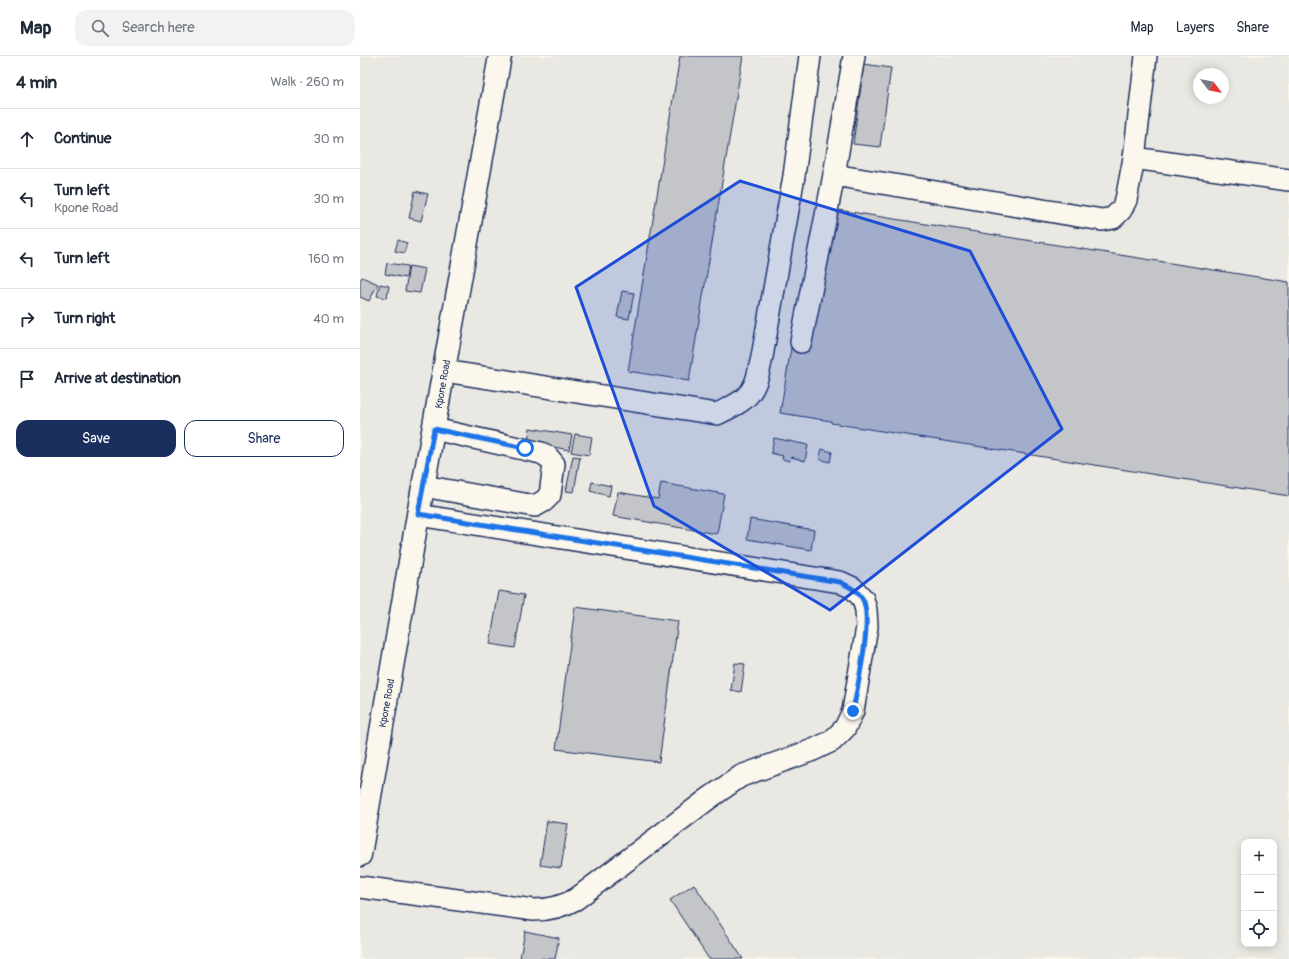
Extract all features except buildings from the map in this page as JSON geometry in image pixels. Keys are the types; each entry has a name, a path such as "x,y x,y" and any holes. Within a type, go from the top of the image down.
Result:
{"main road":[{"name":"Kpone Road","path":"360,855 418,514 500,56"}],"lane":[{"path":"444,371 717,414 732,407 748,396 757,379 763,350 794,176 810,56"},
{"path":"801,342 834,175 854,56"},
{"path":"834,175 1102,220 1113,218 1121,210 1126,200 1134,158 1146,56"},
{"path":"1134,158 1289,180"},
{"path":"423,486 535,506 544,501 550,495 554,464 547,456 525,448 434,429"},
{"path":"360,887 534,910 549,910 566,906 708,799 741,776 812,750 832,741 845,728 853,711 867,627 866,610 863,599 853,588 840,582 418,514"}],"highlighted area":[{"path":"740,181 970,251 1062,429 830,610 654,506 576,287"}],"shaded area":[{"path":"360,56 1289,56 1289,959 360,959"}],"route":[{"path":"525,448 434,429 418,514 840,582 853,588 863,599 866,610 867,627 853,711"}]}
